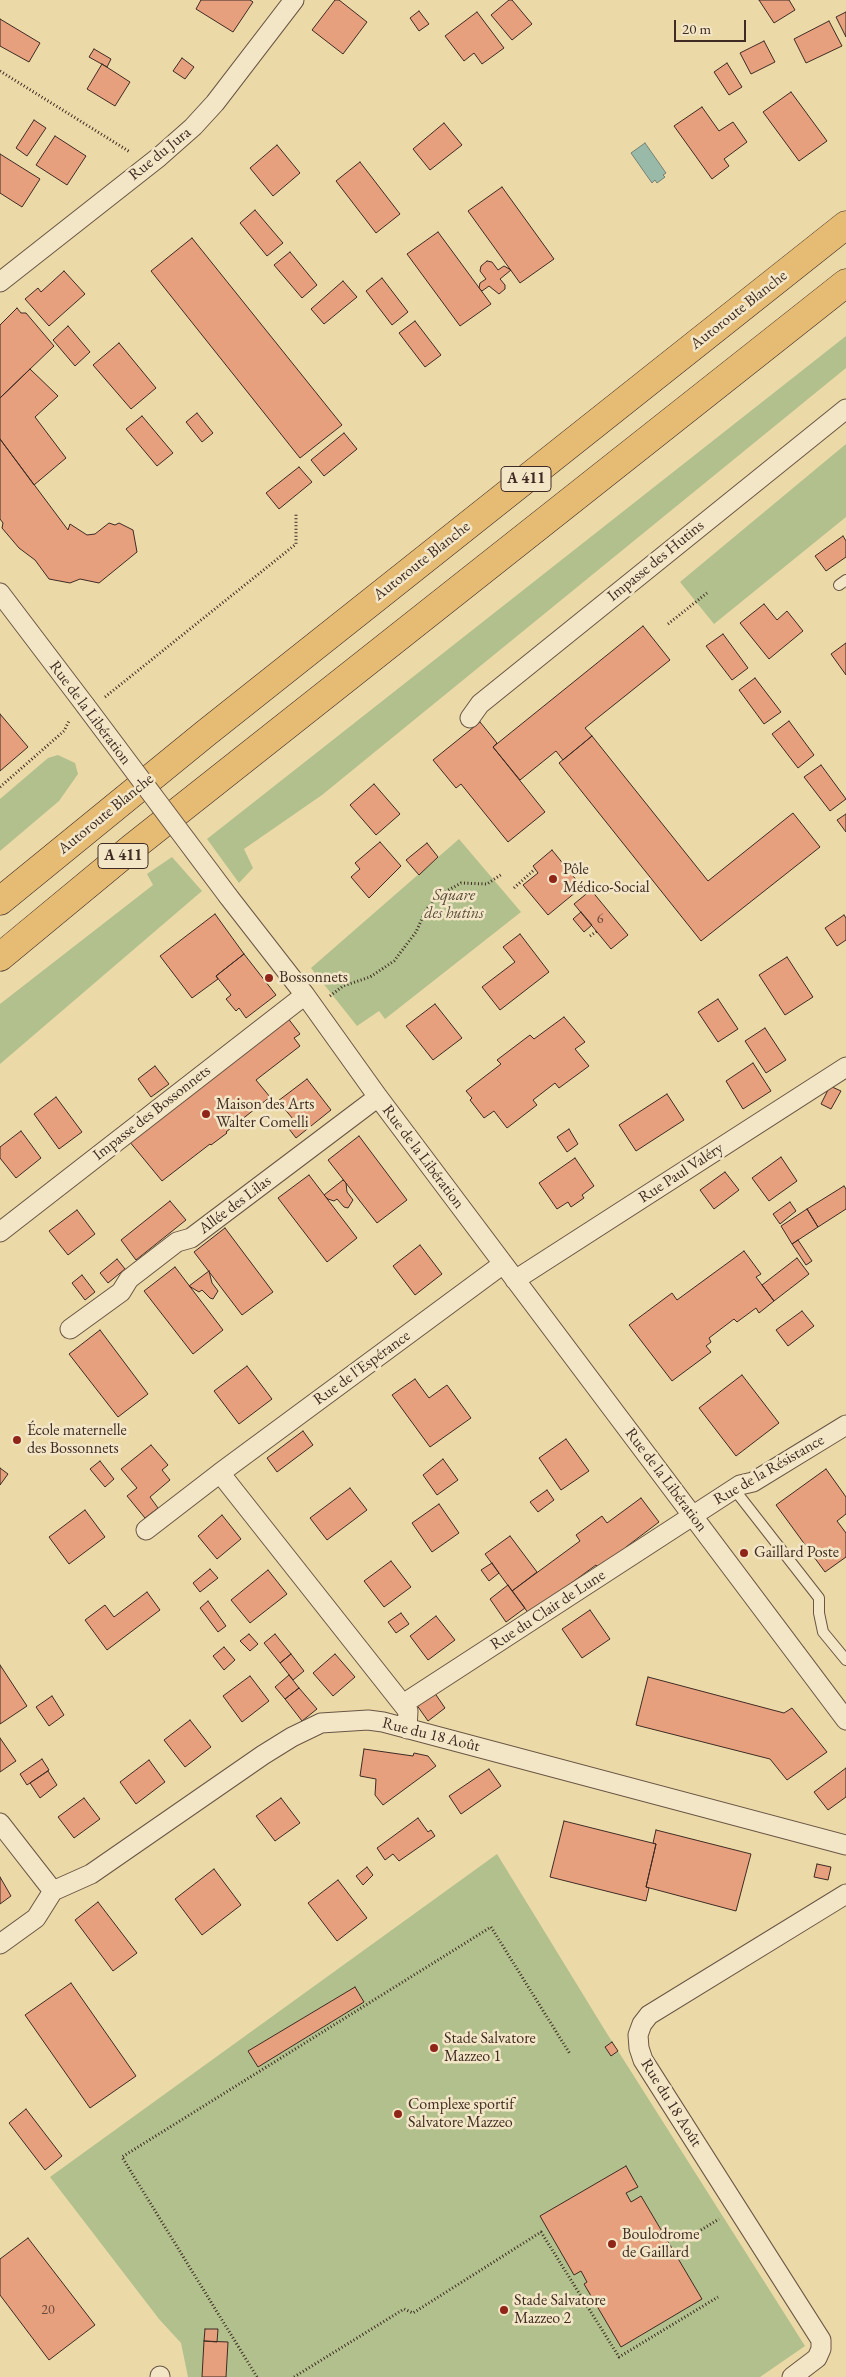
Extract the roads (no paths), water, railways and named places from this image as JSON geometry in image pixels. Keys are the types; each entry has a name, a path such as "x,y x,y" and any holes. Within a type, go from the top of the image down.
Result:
{"highway":[{"name":"Autoroute Blanche","path":"0,901 213,727 846,225"},
{"name":"A 411","path":"0,957 134,847 846,283"}],"street":[{"name":"Rue du Jura","path":"0,282 159,157 205,115 294,0"},
{"name":"Impasse des Hutins","path":"470,718 480,704 846,409"},
{"name":"Rue de la Libération","path":"0,593 310,1002 378,1098 846,1720"},
{"name":"Impasse des Bossonnets","path":"0,1232 310,1002"},
{"name":"Rue Paul Valéry","path":"515,1280 844,1071"},
{"name":"Allée des Lilas","path":"70,1329 121,1292 129,1279 177,1242 191,1238 378,1098"},
{"name":"Rue de l'Espérance","path":"146,1530 503,1264"},
{"name":"Rue de la Résistance","path":"692,1516 740,1485 753,1482 846,1425"},
{"path":"220,1473 403,1704 409,1715 407,1729"},
{"name":"Rue du Clair de Lune","path":"403,1704 692,1516"},
{"name":"Rue du 18 Août","path":"53,1891 91,1874 263,1755 308,1728 321,1723 368,1720 846,1845"},
{"path":"0,1823 53,1891 36,1918 0,1944"},
{"name":"Rue du 18 Août","path":"792,2377 817,2358 821,2349 821,2340 643,2060 639,2048 638,2035 642,2024 649,2015 846,1894"}],"lane":[{"path":"734,1489 819,1598 819,1613 823,1632 846,1660"}],"place":[{"name":"Pôle Médico-Social","path":"553,879"},
{"name":"Bossonnets","path":"269,978"},
{"name":"Maison des Arts Walter Comelli","path":"206,1114"},
{"name":"École maternelle des Bossonnets","path":"17,1440"},
{"name":"Gaillard Poste","path":"744,1553"},
{"name":"Stade Salvatore Mazzeo 1","path":"434,2048"},
{"name":"Complexe sportif Salvatore Mazzeo","path":"398,2114"},
{"name":"Boulodrome de Gaillard","path":"612,2244"},
{"name":"Stade Salvatore Mazzeo 2","path":"504,2310"}],"park label":[{"name":"Square des hutins","path":"454,905"}]}
